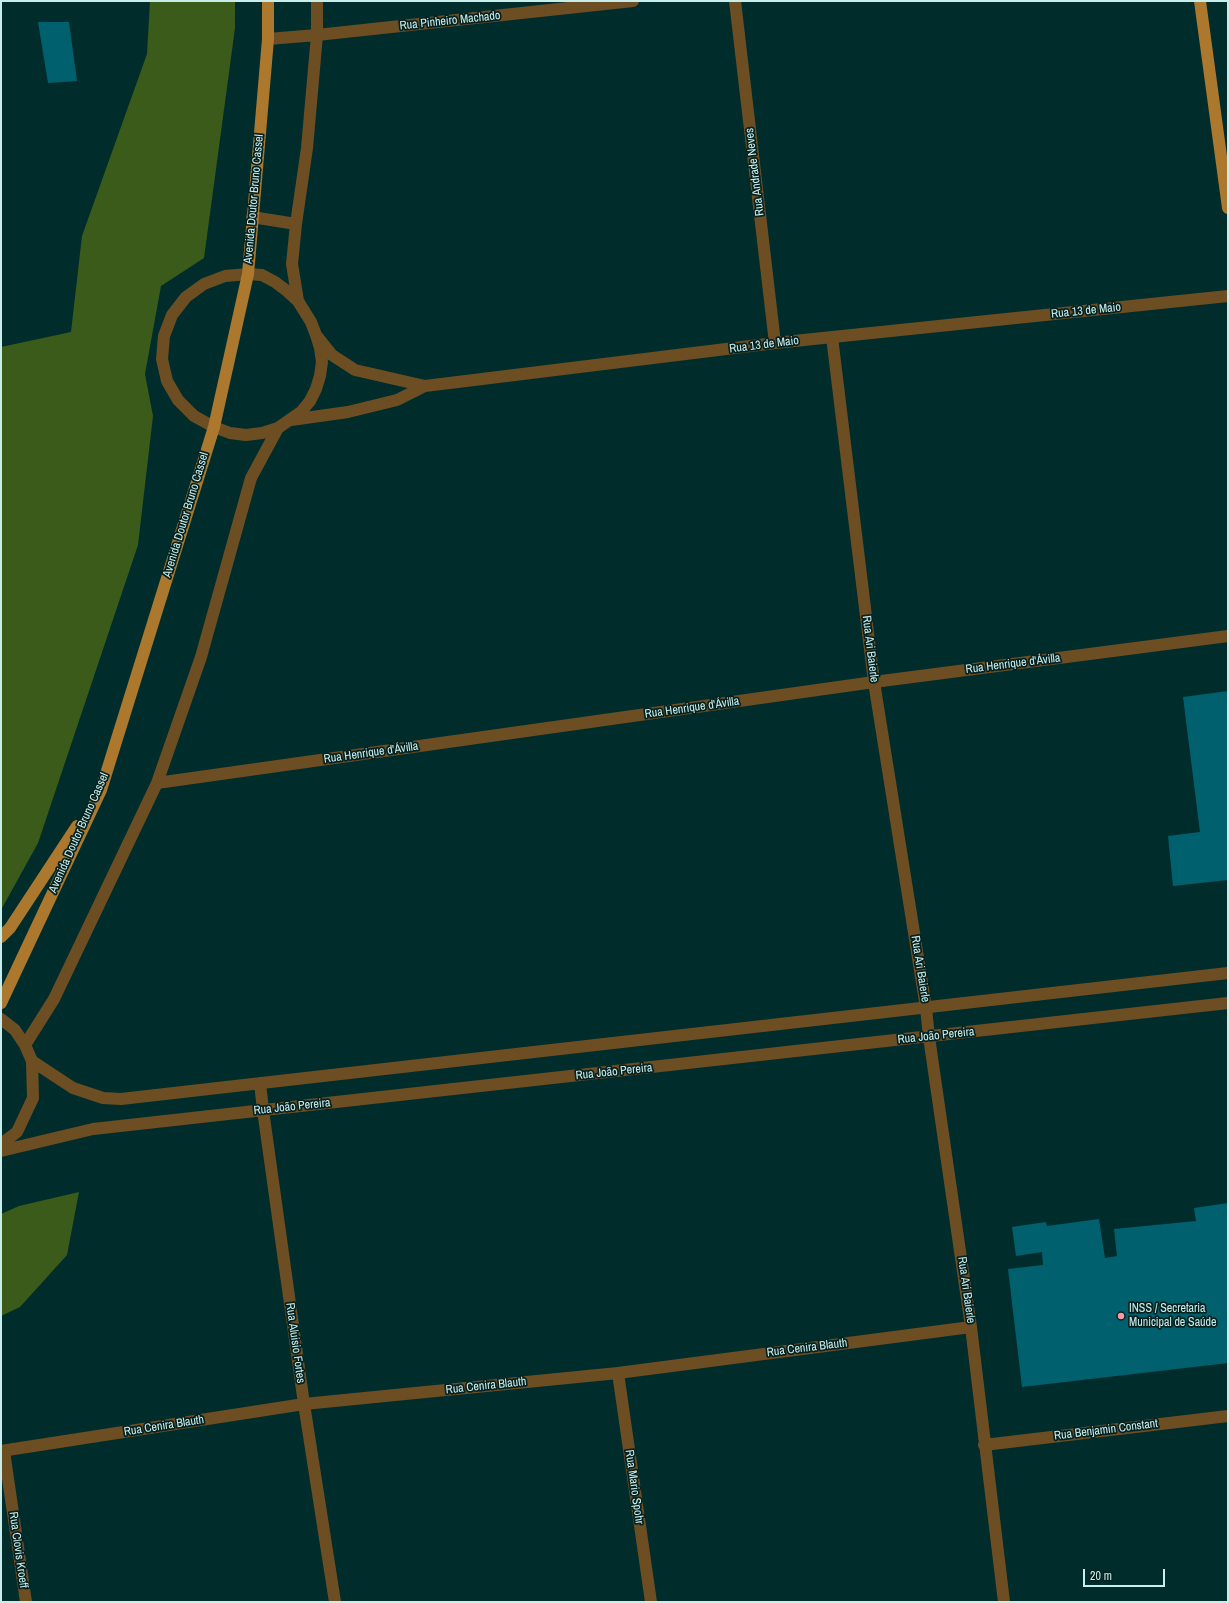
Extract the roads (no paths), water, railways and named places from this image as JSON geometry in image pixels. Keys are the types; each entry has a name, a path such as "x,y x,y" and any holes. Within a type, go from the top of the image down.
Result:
{"main road":[{"name":"Avenida Doutor Bruno Cassel","path":"1,1003 101,790 214,427 248,274 268,39 268,1"},
{"path":"1200,1 1228,208"},
{"path":"1,937 10,928 101,790"}],"street":[{"path":"298,301 292,264 307,148 317,35 317,1"},
{"name":"Rua Pinheiro Machado","path":"268,39 633,1"},
{"name":"Rua Andrade Neves","path":"735,1 775,343"},
{"path":"252,217 296,224"},
{"path":"248,274 262,275 275,282 298,301 311,322 320,348 322,362 318,382 310,401 301,412 278,428 262,433 246,435 230,433 214,427 194,416 178,400 167,380 162,359 164,336 172,315 186,297 204,284 225,276 248,274"},
{"name":"Rua 13 de Maio","path":"316,335 332,355 355,370 425,386 775,343 1228,296"},
{"name":"Rua Ari Baierle","path":"832,337 874,682 926,1008 971,1327 1004,1602"},
{"path":"290,420 348,412 397,400 425,386"},
{"path":"25,1045 54,999 157,783 201,657 251,478 278,428"},
{"name":"Rua Henrique d'Ávilla","path":"157,783 874,682 1228,636"},
{"path":"32,1061 73,1088 103,1098 121,1099 1228,973"},
{"name":"Rua João Pereira","path":"1,1151 93,1129 1228,1003"},
{"path":"1,1019 15,1030 25,1045 32,1061 33,1098 17,1132 1,1144"},
{"name":"Rua Aluisio Fortes","path":"260,1083 304,1404 335,1602"},
{"name":"Rua Cenira Blauth","path":"2,1451 304,1404 618,1373 971,1327"},
{"name":"Rua Mario Spohr","path":"618,1373 651,1602"},
{"name":"Rua Benjamin Constant","path":"984,1445 1228,1416"},
{"name":"Rua Clovis Kroeff","path":"2,1451 26,1602"}],"place":[{"name":"INSS / Secretaria Municipal de Saúde","path":"1121,1316"}]}
